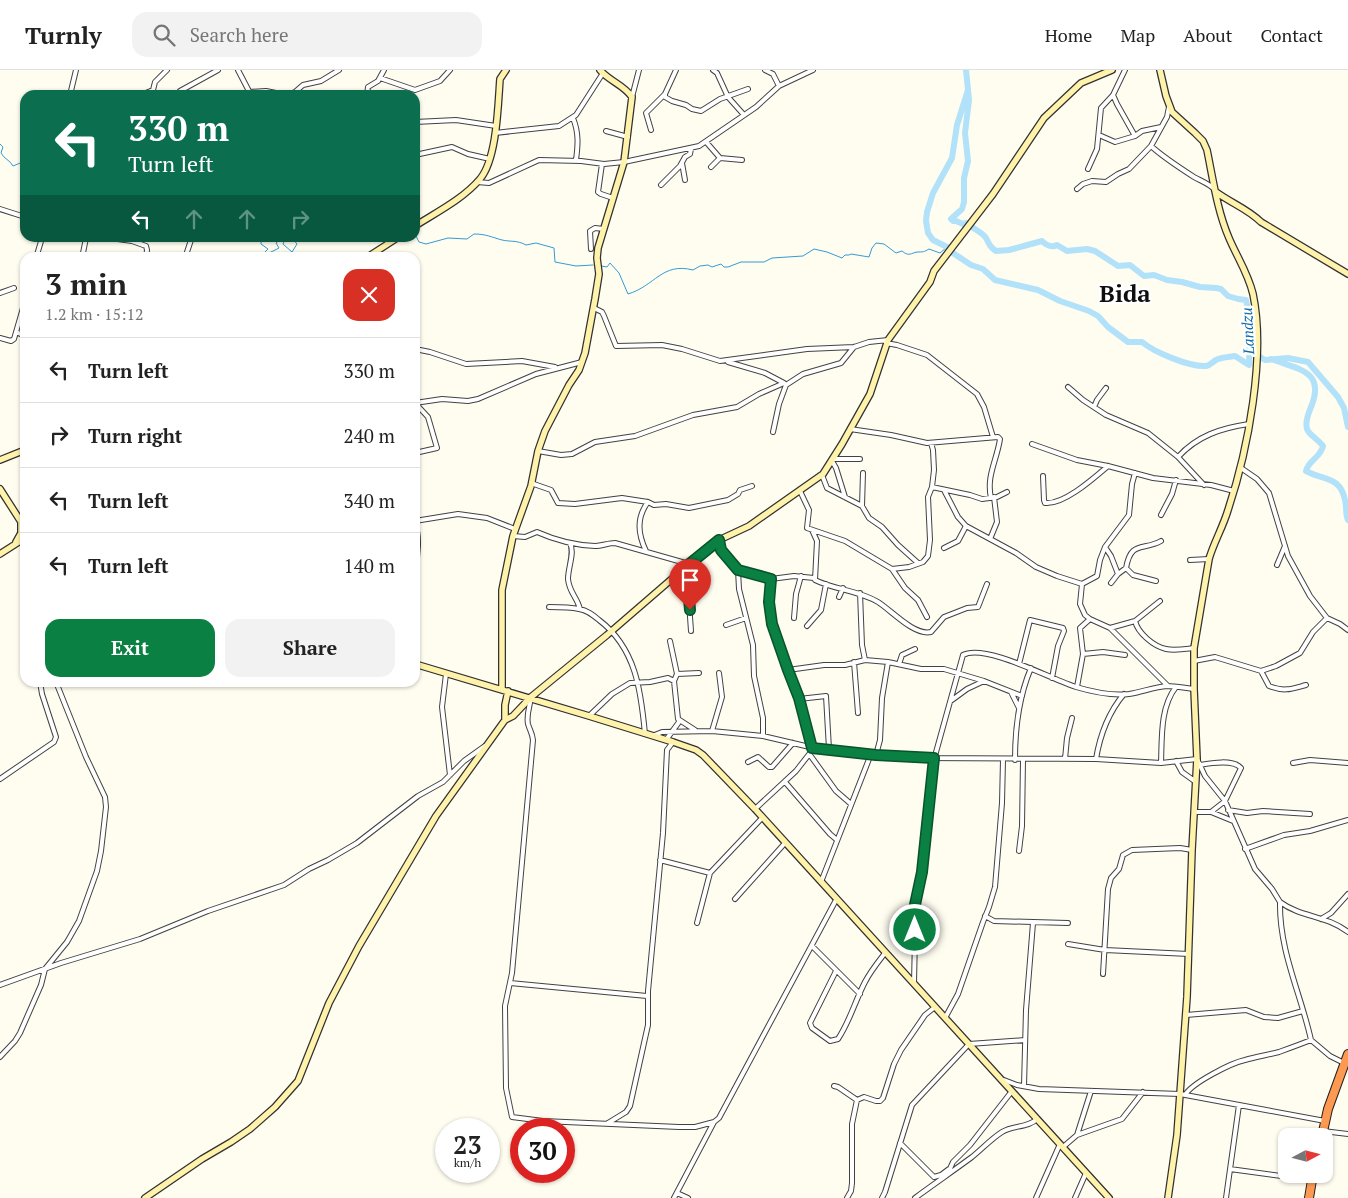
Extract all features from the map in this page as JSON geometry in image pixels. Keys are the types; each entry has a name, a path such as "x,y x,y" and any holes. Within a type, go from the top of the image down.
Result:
{"highway":[{"path":"1323,1128 1348,1054"},
{"path":"1309,1198 1311,1183"}],"street":[{"path":"71,90 76,70"},
{"path":"152,90 155,82 167,70"},
{"path":"182,90 218,70"},
{"path":"238,70 248,90"},
{"path":"299,90 303,86 320,81 339,70"},
{"path":"367,90 368,87 380,78 384,70"},
{"path":"380,78 415,90 440,81 450,70"},
{"path":"420,223 457,199 483,175 490,160 500,79 506,70"},
{"path":"505,720 502,590 513,536 531,483 538,451 550,422 582,362 594,308 599,274 597,258 624,162 632,97 639,70"},
{"path":"651,130 646,113 665,94 676,70"},
{"path":"713,70 718,74 728,97 744,115"},
{"path":"765,70 773,74 779,86"},
{"path":"476,182 489,183 539,160 576,160 602,164 624,162 691,149 707,143 763,102 779,86 813,70"},
{"path":"145,1198 250,1129 275,1107 298,1081 329,1003 359,946 417,847 505,720 513,716 531,697 719,540 749,526 822,475 833,460 872,388 887,342 930,282 934,271 993,194 1044,118 1081,84 1112,70"},
{"path":"1088,169 1097,149 1101,108 1113,95 1125,70"},
{"path":"1160,70 1169,107 1178,120 1188,126 1203,141 1207,150 1221,217 1250,283 1255,312 1257,345 1249,424 1241,468 1228,512 1212,545 1194,648 1197,759 1183,1094 1168,1198"},
{"path":"420,122 456,120 495,130 553,128 573,118 582,107 601,72 624,88 632,97"},
{"path":"665,94 668,99 686,105 696,111 706,109 720,99 748,89"},
{"path":"1113,95 1134,136"},
{"path":"1077,189 1083,184 1092,181 1106,182 1129,169 1151,146 1167,117 1169,107"},
{"path":"573,118 578,134 576,160"},
{"path":"1099,135 1115,142 1134,136 1142,131 1161,126"},
{"path":"606,132 628,137"},
{"path":"707,143 720,158 742,160"},
{"path":"1151,146 1191,175 1211,186 1230,202 1250,212 1261,222 1348,274"},
{"path":"420,155 452,148 490,160"},
{"path":"661,185 682,163 685,157 690,154 691,149"},
{"path":"712,167 720,158"},
{"path":"682,163 685,180"},
{"path":"602,164 598,192 613,198"},
{"path":"0,209 20,215"},
{"path":"591,249 590,231 595,228 604,229"},
{"path":"135,242 146,246 147,252"},
{"path":"375,252 391,242"},
{"path":"0,293 14,288"},
{"path":"594,308 602,312 616,346 662,345 682,349 716,361 807,349 854,347 870,342 887,342 897,345 927,356 977,394 984,407 993,437"},
{"path":"0,338 11,341 14,339 20,318"},
{"path":"16,332 20,334"},
{"path":"538,451 561,455 572,454 595,442 635,436 693,415 737,407 759,394 785,384 803,374 842,363 854,347"},
{"path":"420,350 466,364 522,361 557,368"},
{"path":"727,361 764,373 785,384"},
{"path":"420,402 442,399 468,401 536,374 582,362"},
{"path":"773,432 785,384"},
{"path":"1068,387 1094,407 1113,418 1148,433 1178,457 1204,485"},
{"path":"1094,407 1096,400 1106,388"},
{"path":"420,408 428,417 437,448 420,453"},
{"path":"1178,457 1201,437 1234,426 1249,424"},
{"path":"850,429 930,443 998,437 1000,439 990,472 989,484 997,522 990,538"},
{"path":"892,569 909,567 923,562 926,560 929,552 928,497 932,488 934,459 930,443"},
{"path":"1032,444 1077,460 1157,479 1211,485 1234,491"},
{"path":"0,460 20,452"},
{"path":"833,460 860,459"},
{"path":"833,460 845,497"},
{"path":"1042,476 1044,500 1045,503 1048,503 1060,499 1085,485 1108,466"},
{"path":"1241,468 1257,479 1269,493 1285,546 1301,582 1327,618 1348,630 1348,636"},
{"path":"862,506 863,473"},
{"path":"944,490 958,517 966,526 1016,553 1036,567 1082,584 1097,576 1105,547 1129,515 1132,484 1136,473"},
{"path":"822,475 827,488 862,506 869,518 882,526 895,542 918,563"},
{"path":"1161,514 1172,494 1176,480"},
{"path":"531,483 551,490 558,503 575,504 622,498 648,502 654,505 666,504 689,508 728,500 738,494 740,490 752,486"},
{"path":"932,488 982,499 992,498 1007,492"},
{"path":"0,489 20,520"},
{"path":"800,491 809,510 806,526 812,530 845,540 892,569 905,588 918,600 927,616"},
{"path":"646,551 639,526 641,514 648,502"},
{"path":"420,520 458,514 487,518 515,529"},
{"path":"944,548 958,540 966,526"},
{"path":"812,530 817,541 814,578"},
{"path":"513,536 525,537 537,532 548,538 570,543 597,546 615,543 689,564"},
{"path":"14,545 20,535"},
{"path":"719,540 721,550 738,570 771,579 801,576 814,578 826,584 860,593 877,601 908,625 927,633 931,632 944,616 967,608 978,607 987,584"},
{"path":"0,554 20,541"},
{"path":"1111,583 1126,568 1127,559 1135,548 1161,541"},
{"path":"570,543 572,549 568,566 569,585 580,608"},
{"path":"1277,565 1285,546"},
{"path":"1105,547 1112,556 1118,574"},
{"path":"1190,560 1209,559"},
{"path":"1126,568 1133,575 1156,581"},
{"path":"682,570 687,572 691,631"},
{"path":"738,570 739,589 753,645 754,676 763,718 763,736"},
{"path":"794,618 796,594 801,576"},
{"path":"755,809 785,782 810,755 813,748 799,698 772,624 769,602 771,579"},
{"path":"807,626 821,610 826,584"},
{"path":"1082,584 1081,607 1090,619 1110,628 1168,686"},
{"path":"840,597 843,588"},
{"path":"860,593 861,636 865,660"},
{"path":"1110,628 1135,621 1160,601"},
{"path":"549,607 580,608 591,613 613,630 624,647 638,683 645,734"},
{"path":"726,625 746,618"},
{"path":"1194,661 1215,657 1261,671 1276,666 1300,653 1313,632 1327,618"},
{"path":"1077,688 1083,654 1080,628 1090,619"},
{"path":"1019,664 1030,620 1063,628 1064,631 1058,646 1052,678"},
{"path":"1135,621 1136,626 1145,636 1160,647 1169,650 1194,648"},
{"path":"670,641 677,674 674,681 679,722 696,731"},
{"path":"899,664 902,655 915,649"},
{"path":"914,983 915,930 913,914 923,864 934,758 963,655 968,652 991,656 1031,668 1077,688 1112,694 1124,694 1168,686 1194,689"},
{"path":"1083,654 1103,652 1125,655"},
{"path":"788,670 824,665 846,665 865,660 888,662 921,669 944,669 984,681 1022,696"},
{"path":"854,662 858,713"},
{"path":"821,883 851,804 880,740 882,698 888,662"},
{"path":"420,666 531,697 673,742 696,750 703,755 755,809 1109,1198"},
{"path":"1015,760 1015,744 1022,696 1031,668"},
{"path":"1261,671 1269,686 1278,690 1284,691 1306,685"},
{"path":"712,731 722,698 719,673"},
{"path":"446,674 442,707 450,775"},
{"path":"677,674 699,674"},
{"path":"589,716 620,688 630,683 668,678 674,681"},
{"path":"951,700 967,689 984,681"},
{"path":"0,779 54,742 56,737 41,687"},
{"path":"0,1056 11,1046 20,1033 41,985 45,969 67,942 79,921 97,871 106,807 104,793 86,757 58,687"},
{"path":"1161,763 1166,707 1176,687"},
{"path":"1011,692 1020,709"},
{"path":"1096,759 1109,715 1113,706 1124,694"},
{"path":"799,698 826,696 829,749"},
{"path":"531,697 528,724 532,731 533,740 529,797 510,984 505,1006 506,1088 512,1116 543,1121 689,1128 714,1122"},
{"path":"1065,759 1065,746 1072,718"},
{"path":"666,740 679,722"},
{"path":"652,736 659,732 712,731 763,736 813,748 854,753 934,758 1003,760 1096,759 1161,763 1176,762 1182,759 1197,759"},
{"path":"606,1124 626,1112 630,1106 648,1025 648,996 667,750 673,742"},
{"path":"748,762 758,757 769,767 772,767 794,743"},
{"path":"0,985 140,939 284,885 357,843 418,796 443,782 464,761 486,745"},
{"path":"810,755 836,791 851,804"},
{"path":"1197,759 1205,776 1225,801 1255,869 1280,902 1290,910 1322,918 1348,932"},
{"path":"945,1018 958,994 986,916 995,884 1002,803 1003,760"},
{"path":"1019,850 1022,826 1023,760"},
{"path":"1293,763 1310,760 1348,763"},
{"path":"1176,762 1182,772 1196,782"},
{"path":"1200,765 1217,762 1240,767 1225,801 1212,812"},
{"path":"785,782 837,840"},
{"path":"1228,810 1310,814"},
{"path":"1195,812 1212,812 1233,821"},
{"path":"697,923 710,873 762,818"},
{"path":"1245,849 1284,835 1310,831 1348,820"},
{"path":"735,899 785,844"},
{"path":"1104,974 1108,889 1111,878 1119,869 1123,855 1132,850 1180,848 1192,850"},
{"path":"660,860 710,873"},
{"path":"1322,918 1332,913 1348,894"},
{"path":"674,1198 836,900"},
{"path":"1280,902 1288,964 1312,1040 1330,1056 1344,1063"},
{"path":"986,916 994,921 1068,923"},
{"path":"1024,1086 1025,1040 1033,923"},
{"path":"1068,944 1105,950 1189,954"},
{"path":"812,946 860,994"},
{"path":"836,971 810,1023 812,1028 830,1041 838,1039 850,1018 865,982 885,953"},
{"path":"510,984 648,996"},
{"path":"857,1100 864,1097 880,1101 901,1050 926,1015 936,1007"},
{"path":"1186,1015 1246,1010 1264,1017 1278,1018 1303,1011"},
{"path":"882,1198 914,1101 969,1044 1025,1040"},
{"path":"1183,1094 1233,1064 1280,1052 1312,1040"},
{"path":"1002,1080 1039,1089 1183,1094 1325,1121"},
{"path":"834,1086 857,1100"},
{"path":"1077,1135 1091,1090"},
{"path":"900,1143 934,1178 941,1175 949,1169 1012,1091"},
{"path":"1036,1198 1062,1146 1077,1135 1122,1118 1143,1092"},
{"path":"847,1198 851,1191 852,1183 852,1124 857,1100"},
{"path":"1226,1198 1239,1106"},
{"path":"909,1198 916,1198 1004,1130 1029,1124 1037,1119"},
{"path":"1333,1134 1348,1134"},
{"path":"947,1175 949,1169"},
{"path":"1230,1169 1278,1174"},
{"path":"1075,1198 1086,1173"},
{"path":"677,1193 688,1198"}],"waterway":[{"name":"Landzu","path":"966,70 969,100 965,133 968,161 964,178 964,202 962,209 951,219 963,224 967,223"},
{"name":"Landzu","path":"947,247 933,240 928,233 927,212 933,193 952,158 957,125 968,90"},
{"path":"0,144 3,147 1,153 13,166 20,163"},
{"name":"Landzu","path":"953,253 971,265 983,269 995,280 1038,290 1060,301 1089,311 1098,316 1108,327 1128,342 1142,342 1172,358 1199,366 1206,366 1218,359 1235,356 1249,365 1250,337 1247,324 1249,315 1246,300 1228,296 1221,289 1200,287 1167,280 1154,275 1144,276 1130,265 1118,266 1095,251 1087,249 1067,251 1057,245 1049,246 1042,241 1009,250 996,251 991,247 986,238 972,227"},
{"path":"419,242 426,244 448,238 467,239 474,234 485,235 526,245 536,243 554,248 555,262 576,266 593,265"},
{"path":"261,242 268,249 265,252"},
{"path":"271,252 279,248 277,242"},
{"path":"284,242 283,244 292,252"},
{"path":"292,252 297,244 295,242"},
{"path":"601,266 607,267 610,263 619,273 628,294 674,269 693,270 700,266 708,265 712,267 721,264 724,267 728,267 741,262 764,262 772,258 803,256 814,249 842,258 845,255 851,254 869,257 876,243 884,244 896,253 902,251 908,254 923,252 929,249 940,253 947,247"},
{"name":"Landzu","path":"1260,357 1265,360 1288,358 1308,362 1338,397 1344,408 1348,427"},
{"name":"Landzu","path":"1271,359 1299,369 1307,373 1312,379 1315,386 1315,395 1306,426 1323,446 1306,471 1331,480 1339,487 1343,492 1348,520"}],"district":[{"name":"Bida","path":"1125,294"}],"route":[{"path":"690,610 687,572 682,570 719,540 721,550 738,570 771,579 769,602 772,624 799,698 812,748 876,755 934,758 922,872 913,914 915,930"}]}
